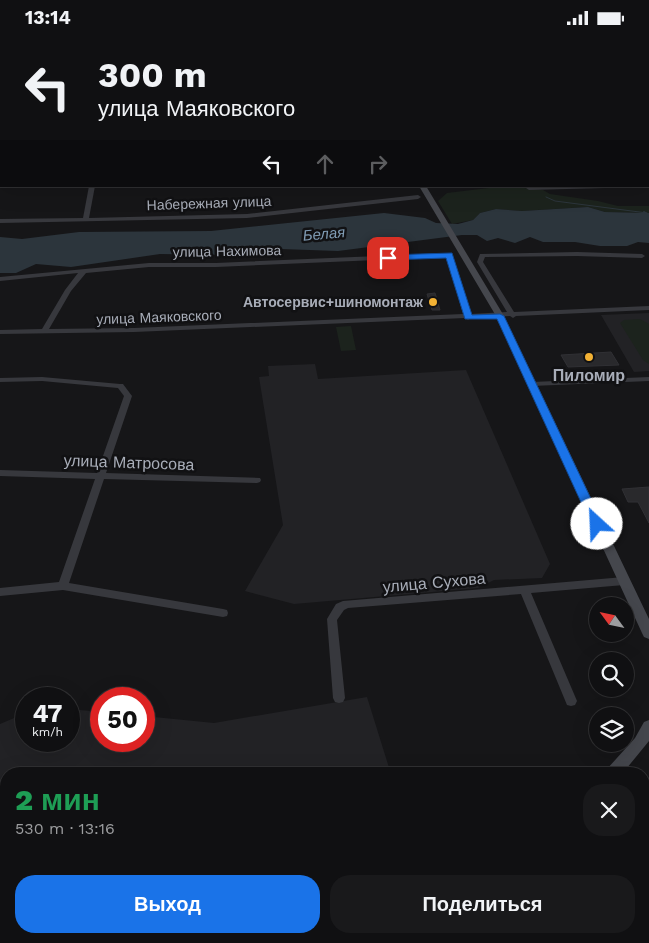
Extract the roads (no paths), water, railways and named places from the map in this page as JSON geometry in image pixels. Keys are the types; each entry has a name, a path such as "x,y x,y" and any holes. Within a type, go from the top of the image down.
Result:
{"main road":[{"path":"422,187 500,316 624,581 648,627"},
{"path":"618,767 644,739 649,727"}],"street":[{"path":"86,219 92,187"},
{"path":"529,188 567,187"},
{"name":"Набережная улица","path":"0,221 247,216 418,197"},
{"path":"513,316 480,262 482,255 577,254 642,256"},
{"name":"улица Нахимова","path":"0,279 149,265 216,265 449,255 468,318"},
{"path":"44,333 68,291 83,272"},
{"name":"улица Маяковского","path":"0,332 44,333 468,318 649,308"},
{"path":"0,380 42,379 120,386 128,396 63,585"},
{"path":"532,384 649,379"},
{"name":"улица Матросова","path":"0,473 258,481"},
{"name":"улица Сухова","path":"339,698 332,619 340,607 347,604 624,581"},
{"path":"0,592 63,585 223,613"},
{"path":"524,589 571,701"}],"water":[{"name":"Белая","path":"588,207 605,212 649,213 649,243 638,242 627,246 600,246 575,242 543,242 530,237 515,243 498,238 487,241 477,235 462,235 338,251 281,249 226,255 160,254 71,267 36,264 16,273 0,273 0,237 22,239 79,232 211,231 384,213 425,218 436,223 458,224 473,220 480,213 496,209 522,211"}],"waterway":[{"path":"546,197 555,201 645,213"},
{"path":"645,213 649,215"}],"place":[{"name":"Автосервис+шиномонтаж","path":"433,302"},
{"name":"Пиломир","path":"589,357"}]}
